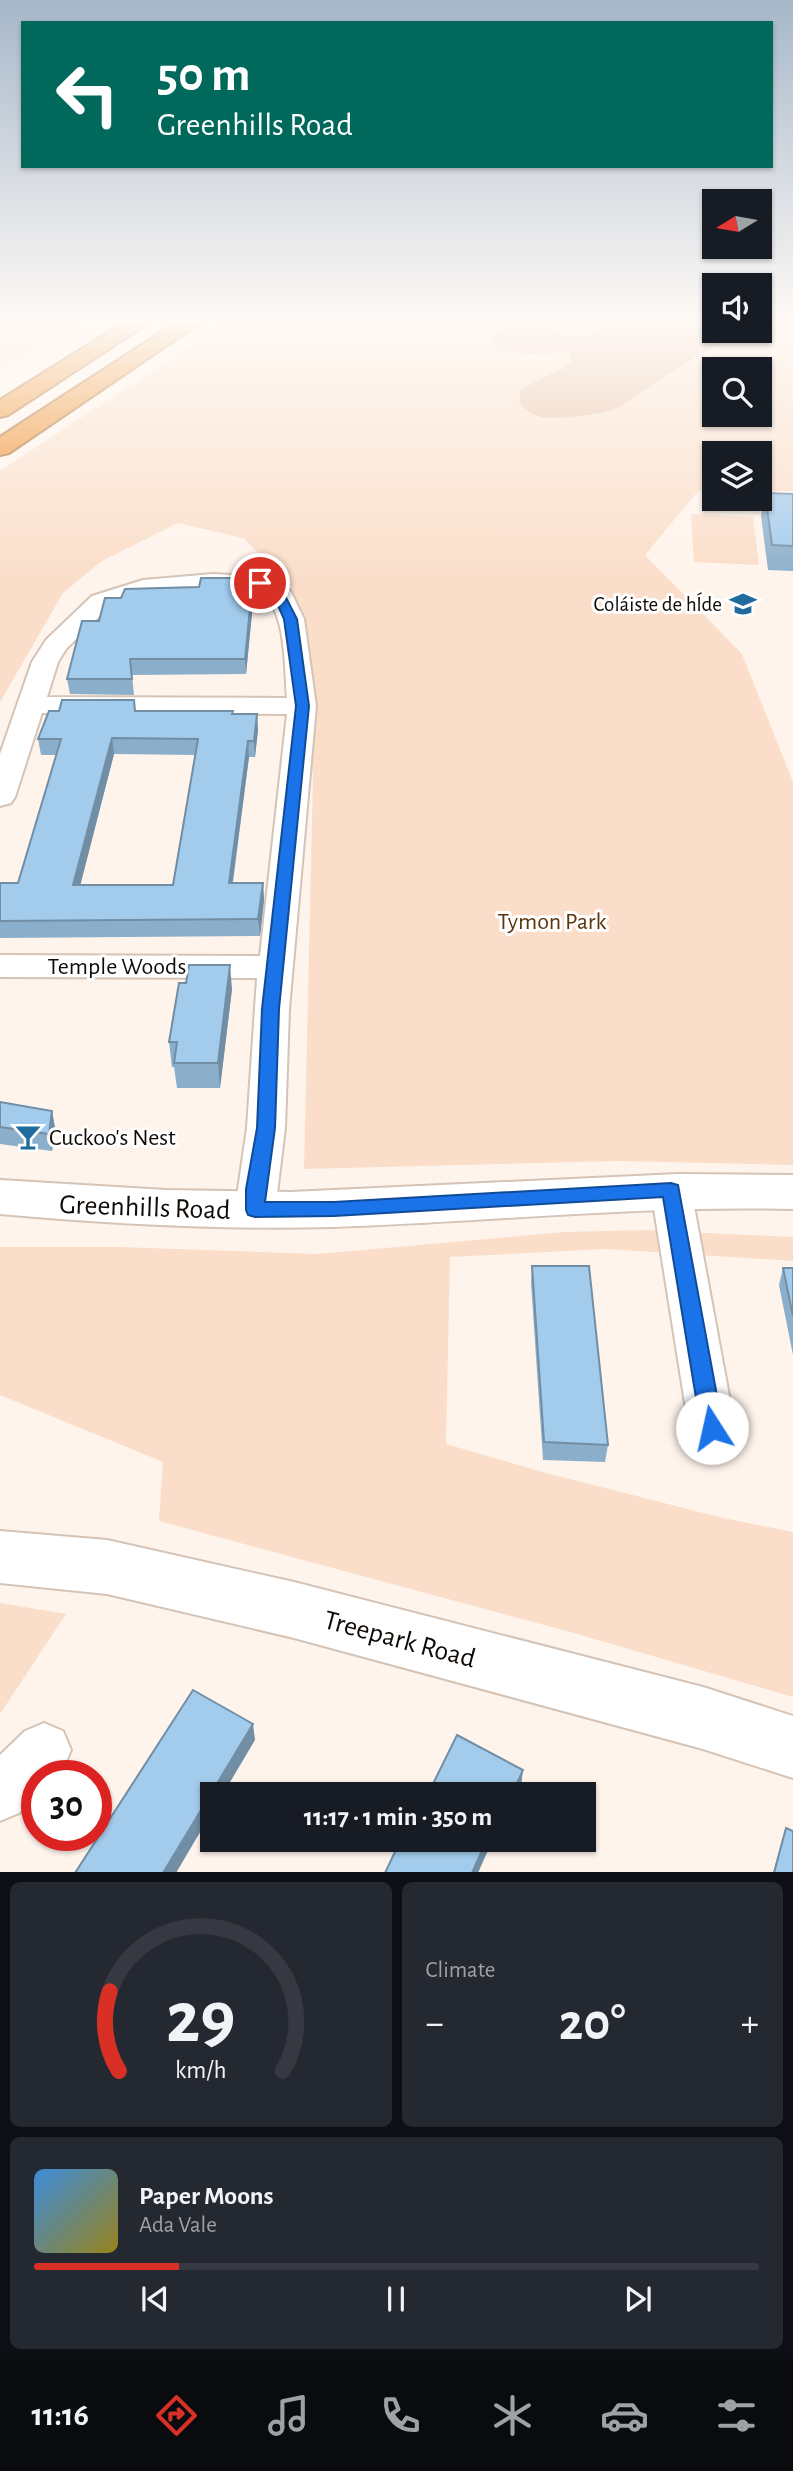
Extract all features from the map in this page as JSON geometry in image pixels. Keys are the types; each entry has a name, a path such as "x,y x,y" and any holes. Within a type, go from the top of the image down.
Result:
{"highway":[{"path":"0,449 63,407"}],"main road":[{"name":"Greenhills Road","path":"0,1198 153,1209 255,1210 334,1209 671,1190 793,1192"},
{"name":"Treepark Road","path":"0,1557 107,1566 295,1610 703,1718 793,1747"}],"street":[{"path":"0,797 45,662 72,625 101,601 144,587 224,581 269,584 282,597 290,619 302,706 275,967 266,1128 255,1210"},
{"path":"32,705 302,706"},
{"name":"Temple Woods","path":"0,966 275,967"},
{"path":"671,1190 712,1428"},
{"path":"0,1794 44,1750"}],"green space":[{"name":"Tymon Park","path":"97,407 702,407 702,427 772,427 772,407 793,407 793,491 772,491 772,441 702,441 702,491 698,491 645,555 742,654 793,782 793,1165 618,1161 304,1169 313,776 290,582 243,538 178,523 102,561 63,593 0,702 0,471"},
{"path":"691,514 753,517 759,565 694,562"},
{"path":"645,1230 793,1237 793,1261 606,1249 450,1257 446,1444 546,1473 723,1518 793,1532 793,1697 574,1633 159,1521 163,1462 0,1395 0,1247 120,1247 317,1254 565,1232"},
{"path":"0,1603 66,1614 0,1714"}],"shaded area":[{"path":"524,407 618,407 579,416 548,418 535,415"}],"building":[{"path":"772,493 793,494 793,546 772,545 767,511 772,511"},
{"path":"201,578 253,578 245,659 130,659 132,679 67,679 82,621 99,621 105,598 121,598 125,589 199,587"},
{"path":"62,700 134,700 135,711 233,711 232,714 257,714 254,741 248,741 229,883 263,883 258,919 0,921 0,883 18,883 61,739 38,739 49,711 59,711","holes":["112,738 198,739 173,885 73,885"]},
{"path":"189,965 230,965 218,1063 174,1063 177,1042 169,1042 179,983 186,983"},
{"path":"0,1102 52,1111 49,1134 0,1127"},
{"path":"532,1266 589,1266 608,1445 544,1442"},
{"path":"783,1268 793,1268 793,1316"},
{"path":"193,1690 253,1724 218,1782 200,1782 200,1812 164,1872 76,1872 89,1851 112,1851 112,1816"},
{"path":"457,1735 523,1770 518,1782 434,1782"},
{"path":"786,1828 793,1831 793,1872 774,1872"},
{"path":"395,1852 481,1852 472,1872 385,1872"}],"place":[{"name":"Coláiste de hÍde","path":"743,604"},
{"name":"Cuckoo's Nest","path":"28,1137"}],"route":[{"path":"260,583 269,584 282,597 290,619 302,706 271,1009 266,1128 255,1210 334,1209 671,1190 712,1428"}]}
